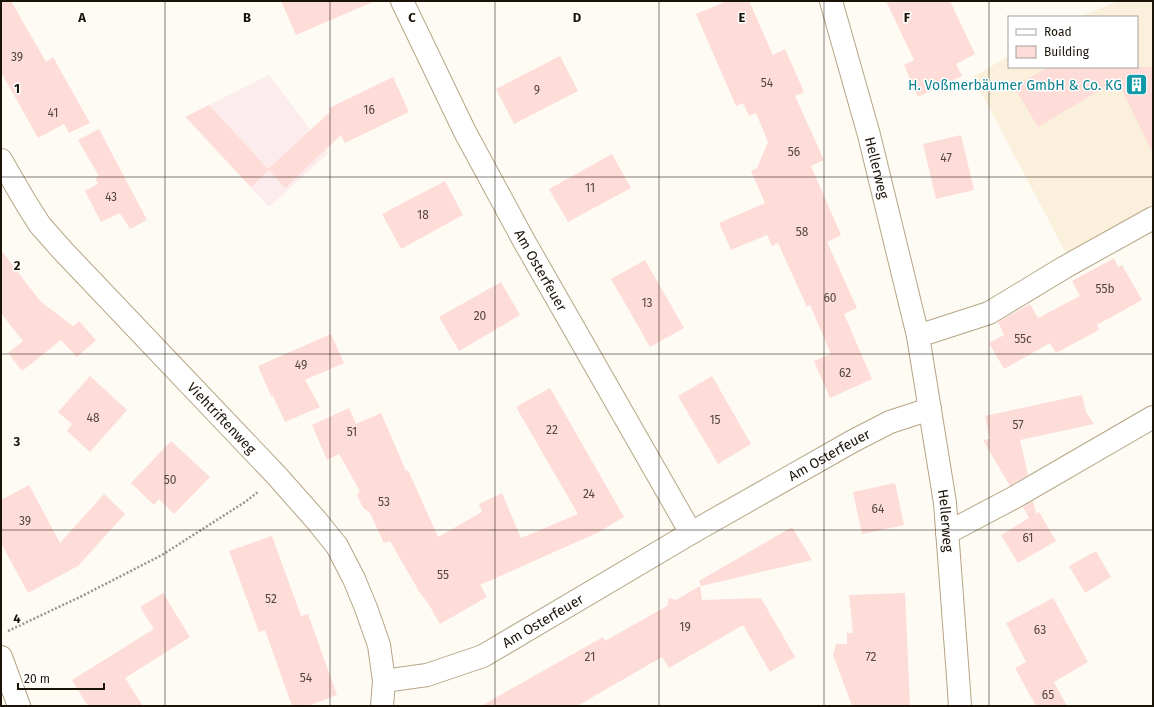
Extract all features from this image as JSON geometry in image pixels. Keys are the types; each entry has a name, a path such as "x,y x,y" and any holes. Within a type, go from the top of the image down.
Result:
{"street":[{"name":"Am Osterfeuer","path":"402,1 465,132 516,228 691,533"},
{"name":"Hellerweg","path":"831,1 870,135 918,336 945,503 960,706"},
{"name":"Viehtriftenweg","path":"1,160 40,226 276,476 316,520 337,546 354,579 379,645 384,681 382,706"},
{"path":"918,336 989,313 1065,267 1153,218"},
{"name":"Am Osterfeuer","path":"384,681 427,675 483,656 691,533 866,435 890,422 930,409"},
{"path":"947,533 1015,497 1153,417"},
{"path":"1,657 19,706"}],"path":[{"path":"6,632 82,596 162,555 245,502 276,476"}],"shaded area":[{"path":"1119,1 1153,1 1153,205 1066,253 973,77 1008,57 1008,68 1138,68 1138,16 1081,16"},
{"path":"269,75 328,153 269,207 185,117"}],"building":[{"path":"1,1 11,1 46,62 53,57 90,123 69,133 64,124 38,138 1,72"},
{"path":"281,1 375,1 296,35"},
{"path":"727,1 749,1 773,55 785,49 804,92 795,96 824,160 811,166 841,235 827,242 857,308 844,314 872,379 830,398 814,361 831,354 810,305 807,307 778,243 772,246 767,235 731,250 719,223 765,203 751,171 757,168 768,142 756,113 749,116 743,103 736,106 696,14"},
{"path":"886,1 950,1 975,54 956,64 962,76 918,97 904,65 914,60"},
{"path":"560,56 578,91 514,124 496,89"},
{"path":"1153,67 1153,154 1117,80 1038,127 1014,87 1046,68"},
{"path":"393,77 409,112 345,143 341,135 285,188 269,170 251,187 186,117 209,105 268,169 330,112 329,108"},
{"path":"99,129 147,220 130,229 120,213 101,222 85,191 98,184 95,178 99,176 78,140"},
{"path":"961,135 974,190 936,199 923,144"},
{"path":"612,154 631,188 568,222 549,189"},
{"path":"445,181 463,215 401,249 382,214"},
{"path":"1,250 40,301 73,326 79,321 96,340 77,357 61,340 22,371 8,353 23,341 1,313"},
{"path":"1114,258 1118,267 1122,265 1142,300 1097,325 1099,330 1056,353 1050,343 1004,369 989,343 1004,335 998,322 1030,304 1038,318 1080,296 1072,281"},
{"path":"645,260 684,328 650,347 611,279"},
{"path":"501,282 520,315 459,351 439,317"},
{"path":"331,334 344,363 305,380 320,407 285,422 273,396 271,396 258,366"},
{"path":"90,376 127,410 90,452 67,431 72,424 58,412"},
{"path":"712,376 751,444 718,464 678,396"},
{"path":"550,388 624,517 597,533 480,585 487,597 440,624 390,541 384,543 370,513 363,508 357,495 360,491 339,454 327,460 312,425 349,408 356,424 381,413 406,471 408,470 438,537 482,512 479,504 502,493 521,538 578,514 516,407"},
{"path":"1082,395 1086,412 1094,424 1020,440 1028,475 1010,486 983,440 990,439 985,416"},
{"path":"171,441 210,477 174,514 159,499 154,505 131,483"},
{"path":"895,483 904,525 862,534 853,492"},
{"path":"29,485 60,543 104,494 125,514 78,566 28,593 1,543 1,500"},
{"path":"1033,501 1036,514 1039,512 1056,541 1018,563 1001,535 1029,518 1023,507"},
{"path":"792,527 812,560 701,586 699,581"},
{"path":"272,536 301,616 308,614 337,695 308,706 292,706 265,630 259,632 229,551"},
{"path":"1096,551 1111,577 1085,593 1069,566"},
{"path":"700,586 702,600 761,598 795,657 770,672 743,625 669,668 662,657 577,706 481,706 603,637 605,641 667,606 669,598 676,600"},
{"path":"163,593 190,637 125,678 143,706 88,706 72,680 154,629 140,607"},
{"path":"905,593 910,706 852,706 833,655 836,644 847,644 847,633 853,633 849,595"},
{"path":"1053,598 1088,662 1054,682 1067,706 1036,706 1015,668 1026,662 1006,623"}],"place":[{"name":"H. Voßmerbäumer GmbH & Co. KG","path":"1137,85"}]}
